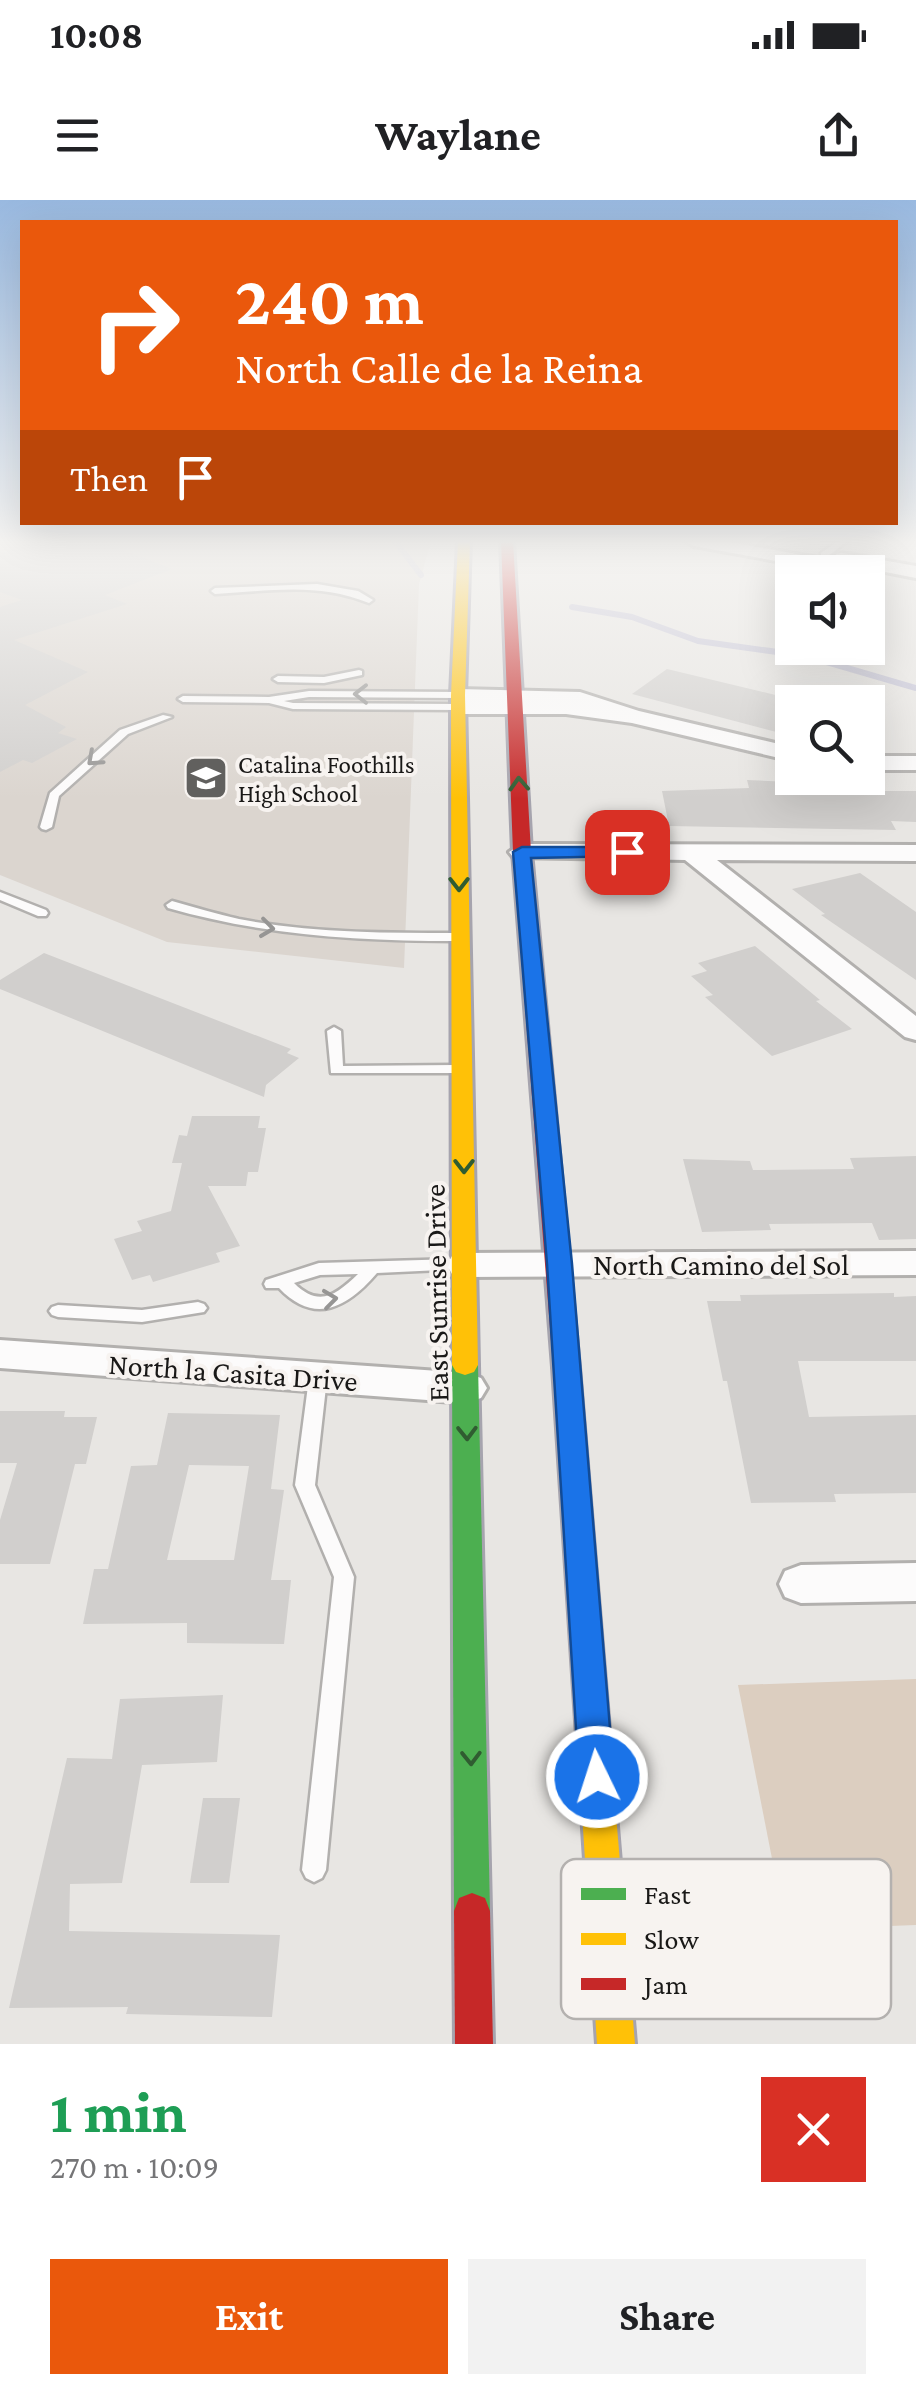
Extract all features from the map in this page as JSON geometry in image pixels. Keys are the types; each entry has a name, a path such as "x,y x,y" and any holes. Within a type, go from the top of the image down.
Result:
{"main road":[{"name":"East Sunrise Drive","path":"461,627 459,936 464,1069 474,2044"},
{"path":"510,627 522,852 560,1264 603,1859"},
{"path":"614,2019 616,2044"}],"street":[{"path":"458,701 514,702 632,716 775,750"},
{"path":"885,762 916,763"},
{"path":"522,852 916,853"},
{"path":"691,852 916,1031"},
{"name":"North Camino del Sol","path":"465,1265 916,1262"},
{"name":"North la Casita Drive","path":"0,1354 467,1388"},
{"path":"801,1584 916,1582"}],"lane":[{"path":"278,679 324,680 359,672"},
{"path":"183,699 269,700 309,694 458,701"},
{"path":"46,826 54,795 124,732 167,717"},
{"path":"0,896 42,914"},
{"path":"172,905 218,920 261,928 353,937 459,936"},
{"path":"334,1031 336,1070 464,1069"},
{"path":"372,1268 349,1296 326,1304 295,1298 277,1283 319,1269 465,1265"},
{"path":"58,1311 142,1316 198,1308"},
{"path":"314,1870 344,1577 305,1485 318,1378"}],"shaded area":[{"name":"Catalina Foothills High School","path":"0,627 417,627 404,968 167,942 0,875"},
{"path":"916,1679 916,1925 891,1926 891,1859 772,1859 738,1685"}],"building":[{"path":"0,627 55,627 14,640 88,672 25,705 66,727 58,733 77,739 32,763 23,760 0,772"},
{"path":"667,669 775,695 775,732 632,694"},
{"path":"747,780 775,781 775,795 885,795 885,791 916,791 916,822 891,821 896,830 669,826 662,791 749,788"},
{"path":"860,873 916,912 916,980 821,915 825,914 792,889"},
{"path":"755,946 852,1029 772,1056 705,997 713,995 691,976 707,971 698,963"},
{"path":"44,953 291,1049 287,1053 299,1058 266,1085 264,1097 0,989 0,980"},
{"path":"192,1116 260,1116 258,1128 266,1128 258,1172 248,1172 246,1186 208,1186 240,1246 216,1253 220,1262 153,1282 150,1275 132,1280 114,1239 142,1231 137,1221 171,1211 182,1163 172,1163 179,1135 187,1136"},
{"path":"916,1156 916,1239 879,1240 872,1223 769,1224 771,1230 702,1232 683,1159 750,1161 753,1170 854,1169 850,1158"},
{"path":"894,1293 894,1297 916,1296 916,1361 798,1361 809,1417 916,1415 916,1493 834,1494 836,1502 751,1503 707,1301 741,1301 740,1295"},
{"path":"0,1411 65,1411 64,1417 97,1417 86,1464 75,1464 50,1564 0,1564 0,1520 17,1463 0,1463"},
{"path":"168,1413 280,1415 271,1489 284,1490 271,1580 291,1580 284,1644 187,1643 187,1623 83,1624 94,1569 108,1569 131,1466 157,1465","holes":["189,1465 249,1466 234,1560 167,1560"]},
{"path":"223,1695 217,1762 142,1765 122,1883 70,1884 69,1931 280,1935 272,2017 126,2014 128,2007 9,2008 67,1758 112,1759 120,1699"},
{"path":"203,1798 240,1798 229,1883 190,1883"}],"waterway":[{"path":"660,627 698,641 806,656 916,688"}],"traffic: fast":[{"path":"465,1365 472,1911"}],"traffic: slow":[{"path":"461,627 458,695 465,1365"},
{"path":"566,1367 602,1859"},
{"path":"614,2019 616,2044"}],"traffic: jam":[{"path":"511,627 522,852 566,1367"},
{"path":"472,1911 474,2044"}],"place":[{"name":"Catalina Foothills High School","path":"206,778"}],"route":[{"path":"597,1777 560,1264 522,852 627,852"}]}
